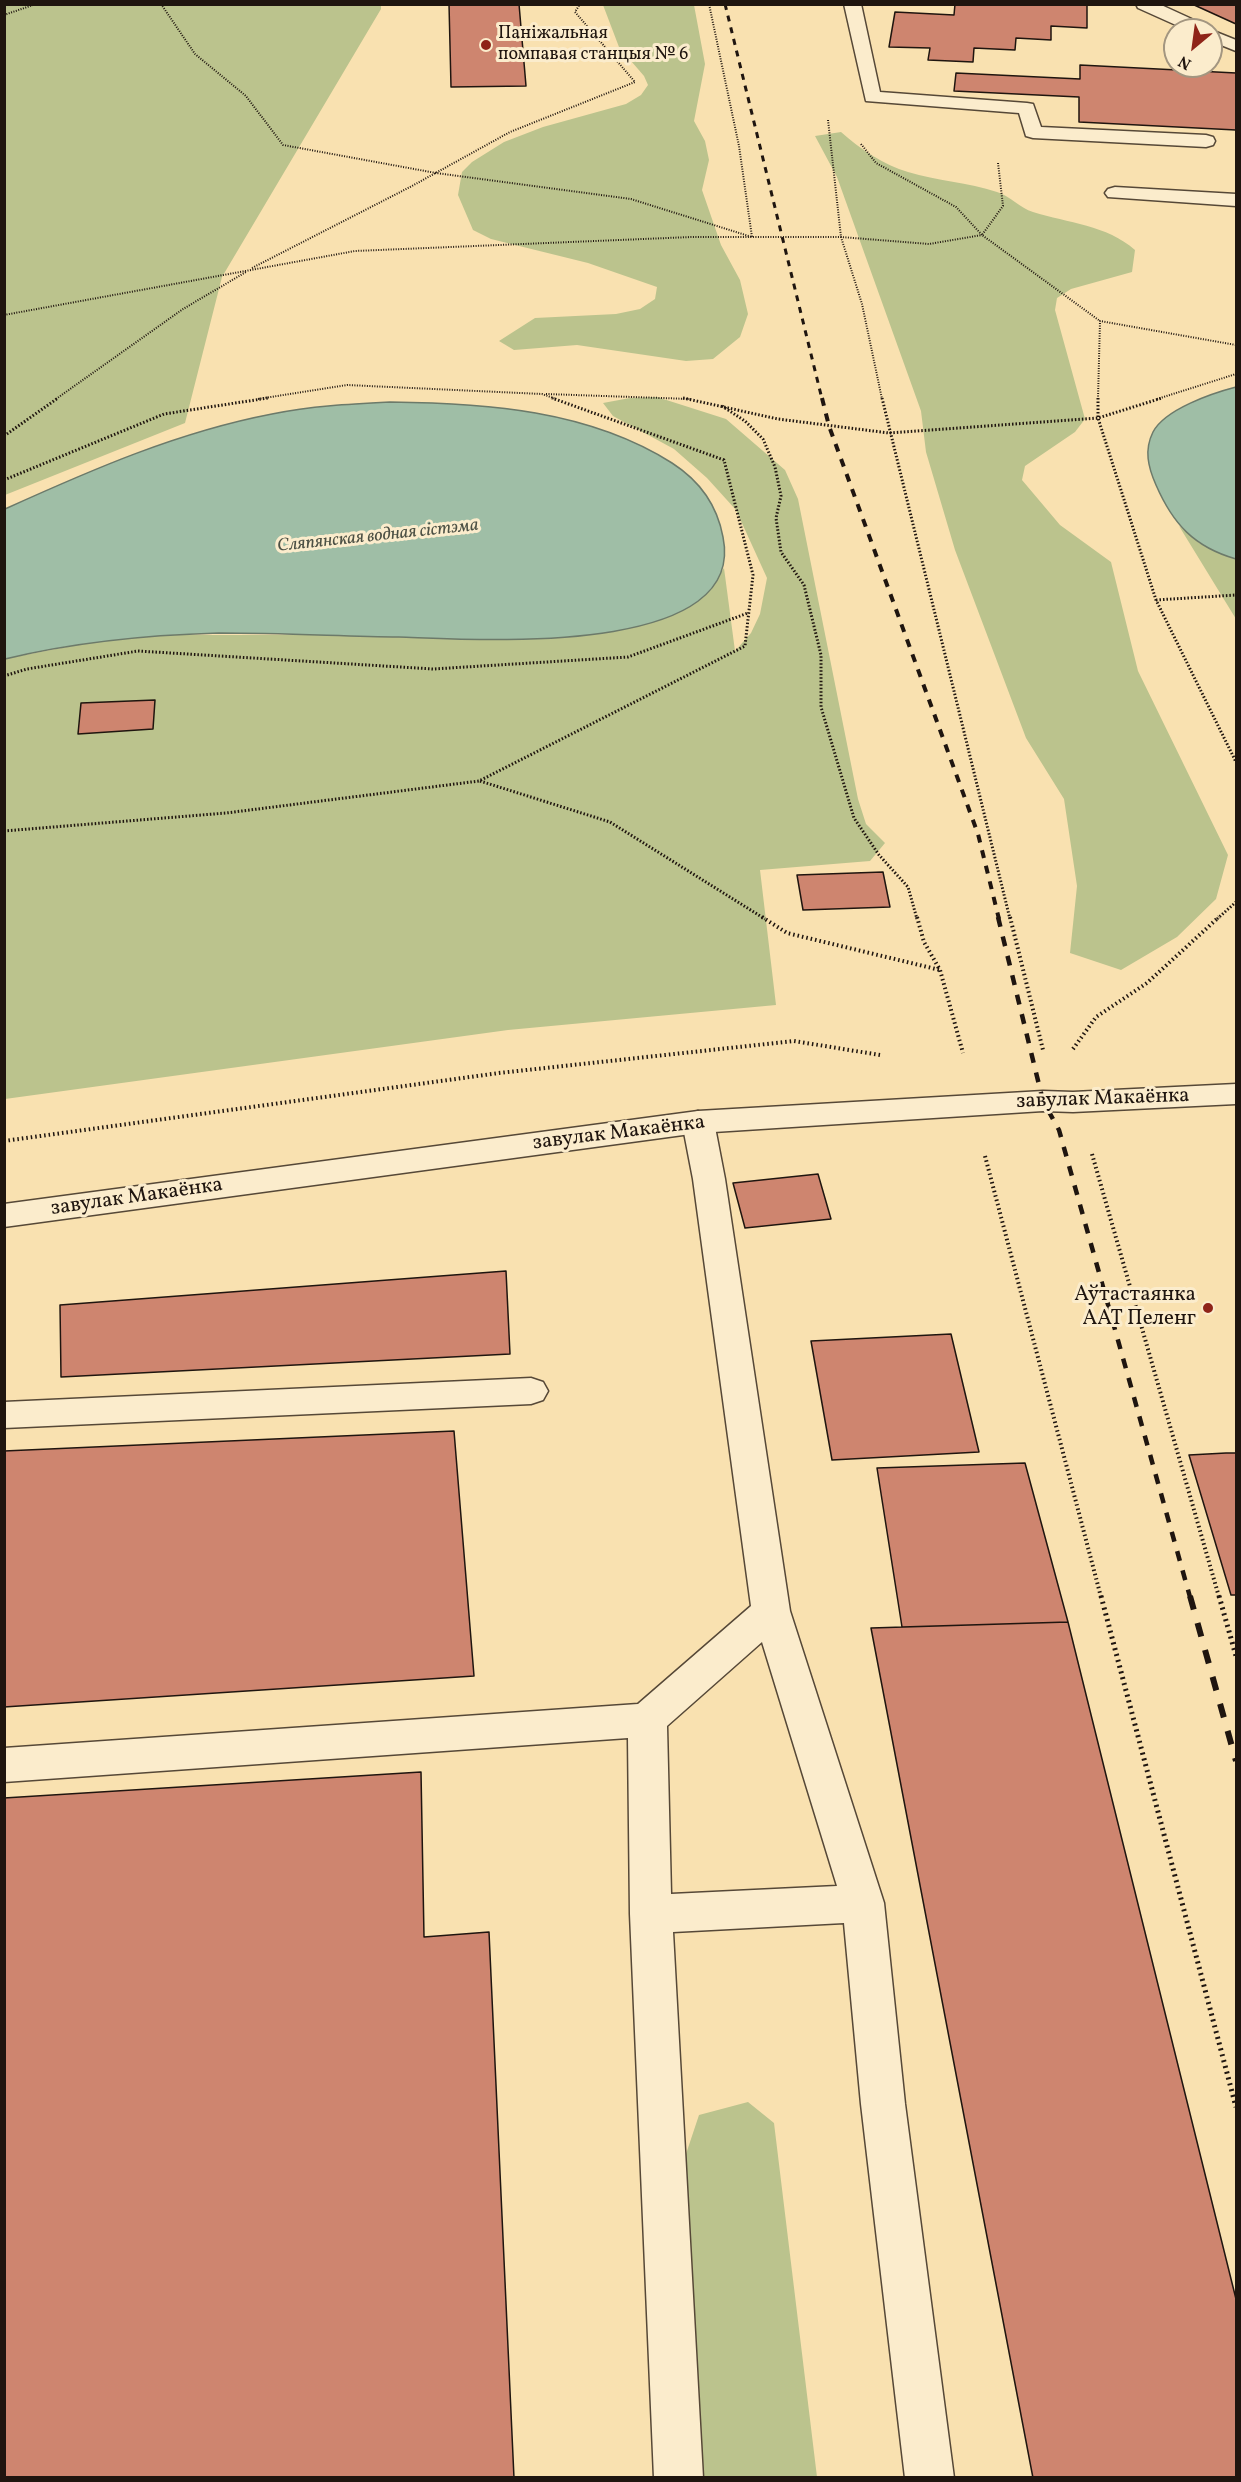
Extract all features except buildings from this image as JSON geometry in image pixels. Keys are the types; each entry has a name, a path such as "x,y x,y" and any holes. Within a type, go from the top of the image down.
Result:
{"street":[{"path":"852,4 872,97 1027,108 1033,132 1206,141"},
{"path":"1144,4 1175,18"},
{"path":"1115,193 1236,200"},
{"name":"завулак Макаёнка","path":"4,1216 698,1122 1043,1101 1073,1102 1236,1094"},
{"path":"698,1122 709,1179 771,1611 863,1903 884,2104 930,2478"},
{"path":"4,1415 531,1391"},
{"path":"4,1765 647,1720 771,1611"},
{"path":"647,1720 651,1914 679,2478"},
{"path":"651,1914 863,1903"}],"path":[{"path":"4,15 36,4"},
{"path":"161,4 195,54 246,96 283,146 436,173 631,199 752,237"},
{"path":"4,436 183,309 249,270 510,132 635,82 575,12 580,4"},
{"path":"709,4 739,146 752,237"},
{"path":"827,113 841,237 862,304 889,433 1045,1056 1073,1102 1086,1136 1236,1656"},
{"path":"855,137 876,163 956,207 982,235 1100,321 1236,345"},
{"path":"4,315 355,251 692,237 841,237 929,244 982,235 1004,206"},
{"path":"1100,321 1098,418 1156,600 1236,762"},
{"path":"4,480 164,414 347,385 542,394 681,397 778,419 889,433 1098,418 1236,374"},
{"path":"4,831 226,813 479,781 745,646 753,575 724,460 542,394"},
{"path":"722,406 745,421 764,439 775,467 781,496 776,518 781,552 804,585 820,656 821,707 854,818 879,855 908,887 924,942 940,970 965,1059"},
{"path":"1156,600 1236,595"},
{"path":"4,676 27,669 138,651 433,669 628,657 748,613"},
{"path":"479,781 610,822 787,933 940,970"},
{"path":"1068,1055 1096,1017 1147,983 1236,902"},
{"path":"982,1146 1236,2107"}],"shaded area":[{"path":"5,4 381,5 381,9 222,277 185,423 5,495"},
{"path":"603,5 694,5 705,64 694,121 705,141 709,160 702,190 721,245 740,280 748,314 740,337 713,359 686,361 577,345 514,350 499,341 535,318 616,314 640,309 655,299 657,287 588,263 491,239 473,230 458,195 462,172 472,162 504,142 543,127 626,104 641,95 648,85 644,76 619,47"},
{"path":"841,132 873,156 899,169 997,192 1033,212 1112,235 1135,250 1132,272 1071,289 1057,298 1055,310 1085,419 1075,432 1025,466 1022,480 1060,525 1111,562 1138,671 1228,855 1216,899 1177,937 1121,970 1070,953 1077,886 1064,799 1026,738 955,550 926,452 921,411 837,177 815,136"},
{"path":"657,397 726,419 785,470 798,499 858,799 866,824 885,843 870,861 760,870 776,1005 508,1030 5,1099 4,659 98,641 154,635 296,635 708,592 724,568 735,651 751,633 760,614 767,578 736,510 707,478 674,449 613,416 603,403 630,398"},
{"path":"1179,526 1199,543 1236,559 1236,619"},
{"path":"748,2102 774,2123 817,2477 701,2477 673,2193 699,2115"}],"water":[{"path":"1236,387 1236,559 1197,541 1178,522 1156,485 1149,465 1148,452 1153,432 1168,416 1190,403"},
{"name":"Сляпянская водная сістэма","path":"390,402 462,404 536,413 606,431 640,445 682,470 699,486 712,504 723,537 719,577 693,605 650,623 597,634 539,639 483,640 264,633 192,634 84,644 5,659 5,509 102,467 203,431 287,411"}],"railway":[{"path":"725,4 822,399"},
{"path":"822,398 829,426 978,834 999,919"},
{"path":"998,917 1043,1101 1059,1130 1190,1597"},
{"path":"1190,1596 1236,1761"}],"place":[{"name":"Паніжальная помпавая станцыя № 6","path":"486,45"},
{"name":"Аўтастаянка ААТ Пеленг","path":"1208,1308"}]}
